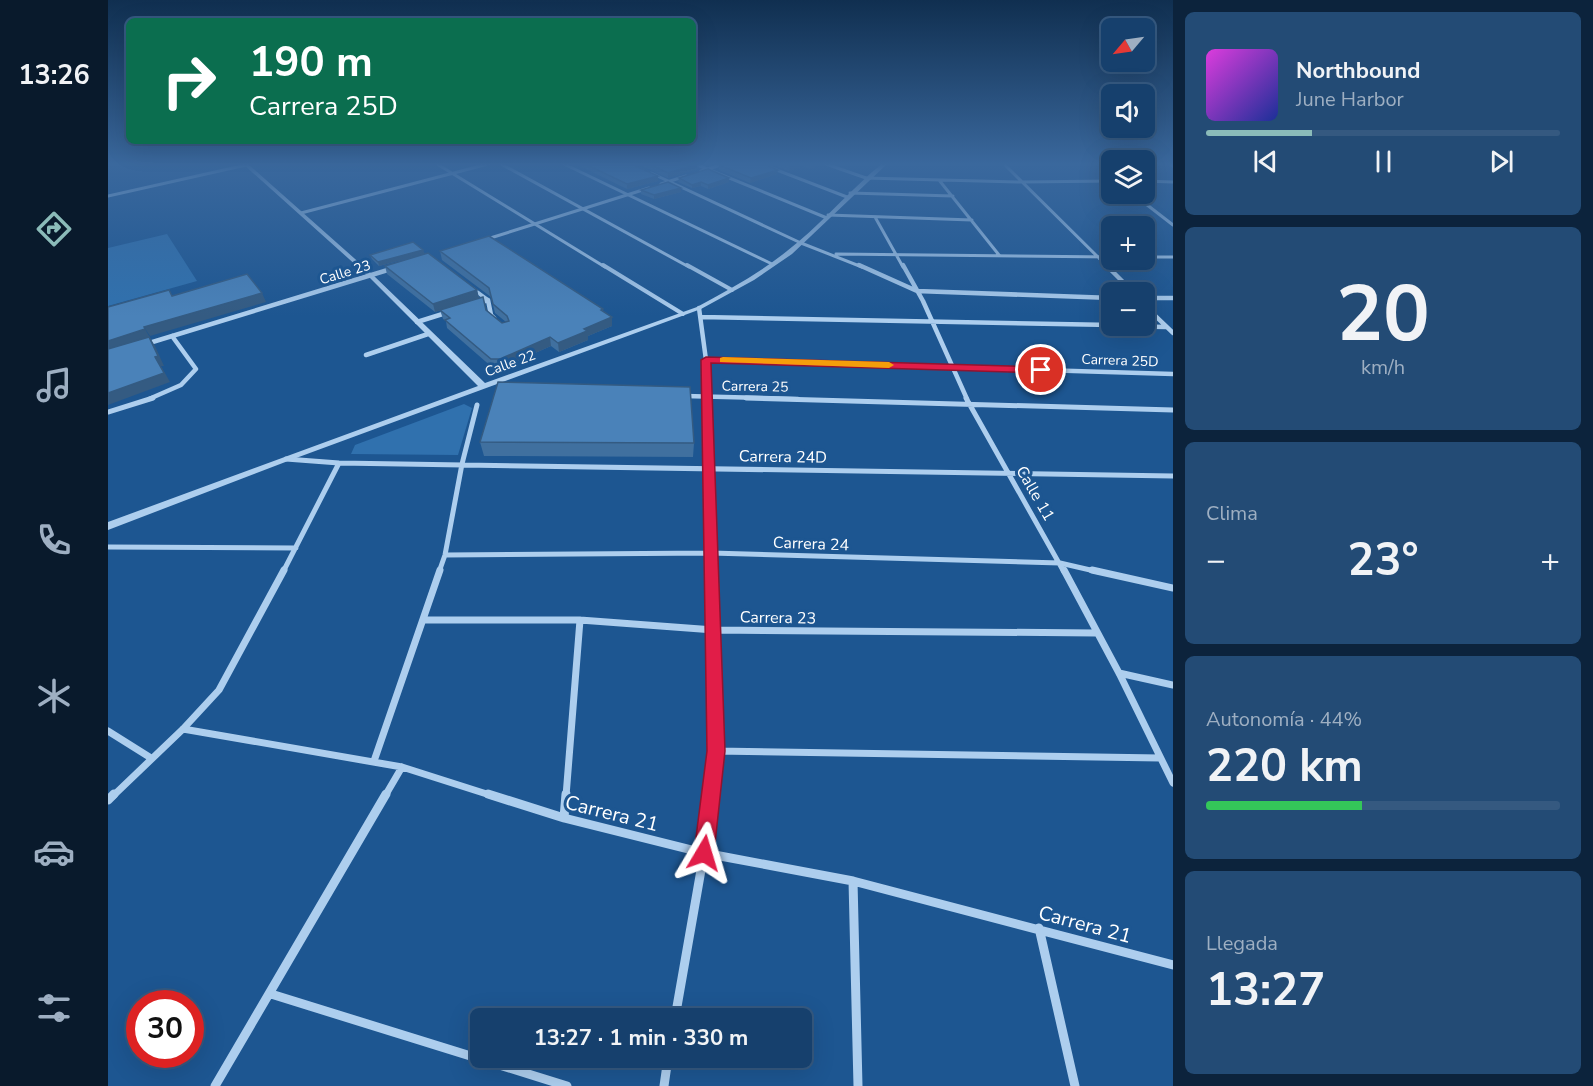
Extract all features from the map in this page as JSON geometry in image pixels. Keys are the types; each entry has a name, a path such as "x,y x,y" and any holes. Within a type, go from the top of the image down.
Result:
{"street":[{"path":"303,215 370,275 484,387 494,390"},
{"path":"520,215 683,314"},
{"path":"476,243 566,215"},
{"path":"594,215 732,290"},
{"path":"668,215 772,264"},
{"path":"741,215 801,243 834,254 917,291 1101,298"},
{"path":"825,215 972,220"},
{"path":"968,215 999,255"},
{"path":"1054,215 1122,282"},
{"path":"1160,215 1173,225"},
{"name":"Calle 22","path":"108,526 683,314 700,312 801,243 828,216"},
{"name":"Calle 11","path":"875,217 917,291 969,404 1060,563 1119,673 1173,783"},
{"path":"834,254 1101,257"},
{"path":"1155,257 1173,257"},
{"name":"Calle 23","path":"140,346 401,266"},
{"path":"471,287 488,300 491,315 499,322"},
{"path":"1155,298 1173,298"},
{"path":"468,306 488,300"},
{"path":"417,322 457,309"},
{"path":"677,1008 704,853 716,751 706,360 700,312 1101,325"},
{"path":"1155,316 1173,333"},
{"path":"1155,327 1166,327"},
{"path":"366,355 428,334"},
{"path":"108,412 180,387 193,375 196,369 172,336"},
{"name":"Carrera 25D","path":"706,360 1173,374"},
{"name":"Carrera 25","path":"683,396 1173,410"},
{"path":"374,761 445,555 462,464 477,405"},
{"name":"Carrera 24D","path":"285,459 339,463 1173,476"},
{"path":"108,800 183,729 219,690 339,463"},
{"path":"108,547 296,548"},
{"name":"Carrera 24","path":"445,555 711,553 1060,563 1173,588"},
{"name":"Carrera 23","path":"424,620 580,620 714,630 1096,633"},
{"path":"564,818 580,620"},
{"path":"1119,673 1173,685"},
{"name":"Carrera 21","path":"183,729 402,767 564,818 704,853 853,881 1173,965"},
{"path":"108,731 151,758"},
{"path":"716,751 1160,758"},
{"path":"216,1086 402,767"},
{"path":"853,881 858,1086"},
{"path":"1039,928 1075,1086"},
{"path":"271,994 567,1086"},
{"path":"663,1086 667,1068"}],"shaded area":[{"path":"167,234 197,281 108,306 108,248"},
{"path":"464,404 472,408 458,455 351,454 355,445"}],"building":[{"path":"489,236 612,317 558,343 550,337 500,359 491,359 445,320 450,318 440,310 483,297 486,310 502,323 509,321 507,316 493,304 489,288 440,251"},
{"path":"413,242 423,250 378,262 370,255"},
{"path":"428,253 477,290 433,304 385,266"},
{"path":"247,274 262,293 144,327 145,329 108,341 108,307 169,290 172,296"},
{"path":"149,337 158,356 155,357 164,373 108,393 108,349"},
{"path":"498,382 690,387 694,443 480,442"}],"slow traffic":[{"path":"723,360 889,365"}],"route":[{"path":"704,853 716,751 706,360 1041,370"}]}
